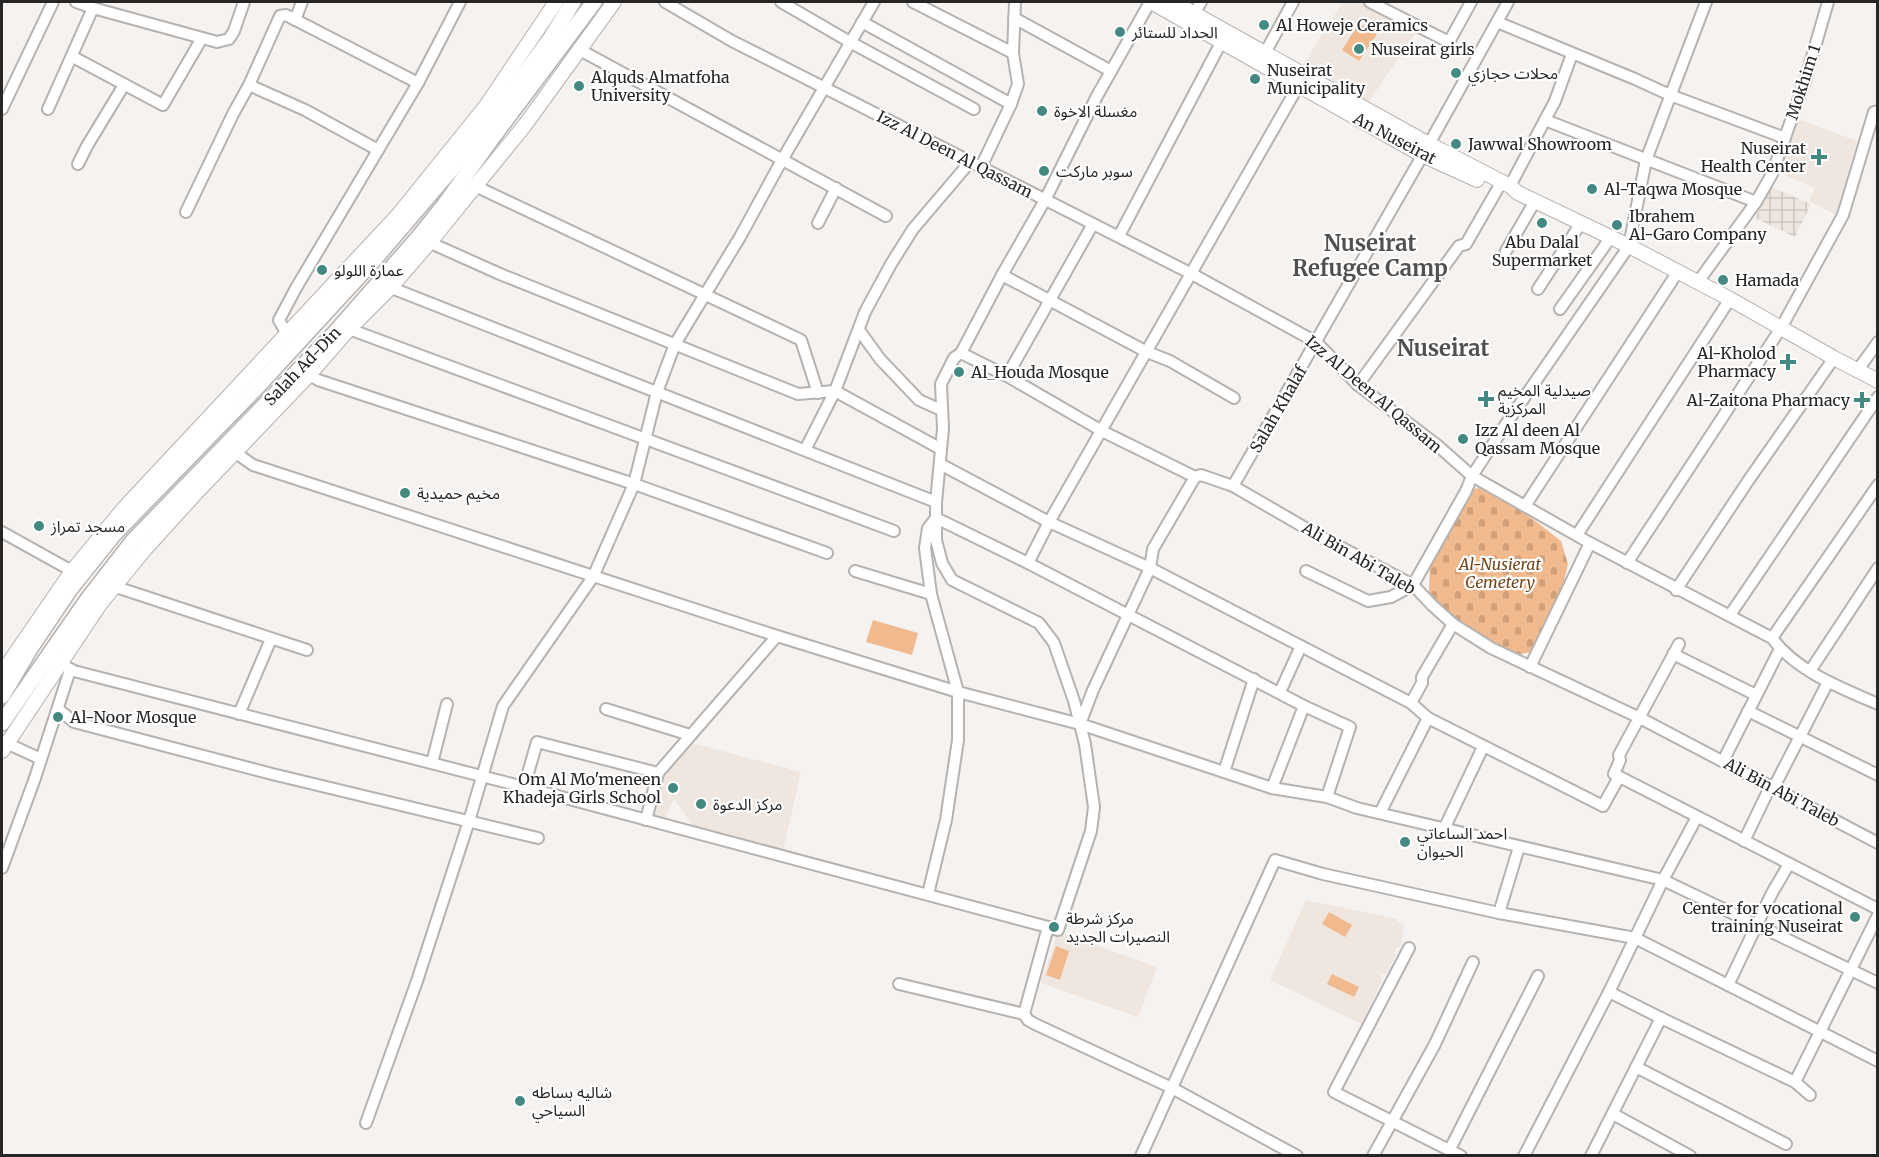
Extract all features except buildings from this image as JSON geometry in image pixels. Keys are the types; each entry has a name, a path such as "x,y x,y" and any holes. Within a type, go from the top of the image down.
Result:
{"highway":[{"name":"Salah Ad-Din","path":"2,723 47,656 108,584 133,541 384,285 424,240 470,183 594,2"},
{"name":"Salah Ad-Din","path":"2,696 31,647 70,589 114,534 257,387 372,262 484,129 551,38 565,3"}],"main road":[{"path":"470,183 525,125 614,2"},
{"name":"An Nuseirat","path":"1151,2 1195,12"},
{"name":"An Nuseirat","path":"1173,2 1195,12 1225,36 1426,150 1629,246 1878,381"},
{"path":"2,673 72,572 124,507 399,214 565,3"},
{"name":"An Nuseirat","path":"1225,36 1265,53 1302,80"},
{"path":"3,745 66,667 100,604 108,584 309,375 384,285"}],"street":[{"path":"2,109 53,2"},
{"path":"75,2 218,42 229,39 244,2"},
{"path":"295,20 302,2"},
{"name":"Izz Al Deen Al Qassam","path":"665,2 732,41 1119,236 1316,342 1358,385 1437,445 1472,476 1676,590 1772,638 1780,649 1828,682 1878,704"},
{"path":"782,2 850,42 974,109"},
{"path":"366,1123 417,981 469,821 503,706 593,577 634,484 657,392 675,344 740,237 874,2"},
{"path":"913,2 1013,53"},
{"path":"981,167 1018,84 1013,53 1015,2"},
{"path":"47,656 66,667 239,714 524,787 1058,930 1091,831 1094,807 1085,744 1074,701 1054,643 1039,623 952,580 942,563 936,540 936,502 943,429 941,384 954,357 961,353 1002,274 1045,200 1111,71 1151,2"},
{"path":"1265,53 1293,2"},
{"path":"1370,2 1449,42 1471,2"},
{"name":"Salah Khalaf","path":"1233,486 1426,150 1508,2"},
{"path":"1306,571 1368,601 1391,597 1413,585 1466,491 1472,476 1629,246 1646,160 1706,2"},
{"name":"Mokhim 1","path":"1698,282 1756,201 1772,174 1805,81 1828,2"},
{"path":"287,334 279,320 418,83 457,3"},
{"path":"565,3 582,17"},
{"path":"48,110 93,8"},
{"path":"186,212 232,114 249,85 280,16 286,15 418,83"},
{"path":"1014,18 1111,71"},
{"path":"862,22 1011,104"},
{"path":"1497,22 1670,95 1785,138"},
{"path":"1119,236 1225,36"},
{"path":"72,57 163,105 202,38"},
{"path":"580,50 886,216"},
{"path":"1358,385 1459,246 1466,244 1507,188 1545,120 1572,54"},
{"path":"1028,564 1049,522 1302,80"},
{"path":"78,164 124,85"},
{"path":"249,85 305,110 378,150"},
{"path":"1627,563 1780,328 1843,215 1874,112 1878,111"},
{"path":"1545,120 1756,201"},
{"path":"805,450 835,391 865,312 879,285 913,229 970,162"},
{"path":"470,183 801,340 818,393"},
{"path":"818,223 836,188"},
{"path":"1506,251 1534,201"},
{"path":"1538,289 1581,223"},
{"path":"1007,376 1093,224"},
{"path":"1560,309 1611,237"},
{"path":"424,240 500,274 798,394 835,391 941,449"},
{"path":"1526,506 1677,273"},
{"path":"1002,274 1234,398"},
{"path":"384,285 936,502"},
{"path":"1577,535 1730,299"},
{"path":"349,329 894,531"},
{"path":"859,330 880,359 919,400 941,411"},
{"path":"1857,371 1878,342"},
{"name":"Ali Bin Abi Taleb","path":"961,353 1007,376 1102,431 1195,477 1201,475 1233,486 1321,537 1413,585 1453,624 1491,648 1640,718 1878,843"},
{"path":"1676,590 1748,481 1834,358"},
{"path":"309,375 318,380 634,484 828,553"},
{"path":"1730,615 1878,397"},
{"path":"236,453 253,465 593,577 958,692 1080,724 1272,788 1327,797 1357,808 1663,880 1878,983"},
{"path":"940,464 1049,522 1150,568 1411,704 1428,718 1483,747 1603,806 1619,777"},
{"path":"1080,724 1093,690 1150,568 1153,549 1195,477"},
{"path":"1772,638 1878,485"},
{"path":"936,518 1304,706 1350,727 1327,797"},
{"path":"928,894 946,820 958,740 958,692 931,594 925,548 928,528 936,518"},
{"path":"2,532 72,572"},
{"path":"1530,667 1590,543"},
{"path":"1810,670 1878,568"},
{"path":"855,571 931,594"},
{"path":"108,584 307,650"},
{"path":"1411,704 1422,683 1422,677 1453,624"},
{"path":"646,820 658,773 777,636"},
{"path":"239,714 271,639"},
{"path":"1280,692 1301,646"},
{"path":"1756,695 1676,649 1619,755 1620,760 1614,774 1878,909"},
{"path":"1723,761 1780,649"},
{"path":"2,868 58,709 66,667"},
{"path":"1224,772 1254,679"},
{"path":"1744,841 1828,682"},
{"path":"432,763 447,704"},
{"path":"1272,788 1304,706"},
{"path":"58,709 74,722 272,774 538,838"},
{"path":"606,709 690,735"},
{"path":"1748,711 1878,775"},
{"path":"1380,813 1428,718"},
{"path":"524,787 537,742 658,773"},
{"path":"3,745 41,759"},
{"path":"1444,829 1483,747"},
{"path":"1524,1155 1697,817"},
{"path":"1499,913 1519,847"},
{"path":"1141,1155 1275,860 1323,874 1499,913 1635,938 1878,1060"},
{"path":"1728,985 1772,893 1789,864"},
{"path":"1795,1082 1878,915"},
{"path":"1024,1014 1048,927"},
{"path":"1409,948 1334,1092 1461,1155"},
{"path":"1372,1155 1434,1044 1473,962"},
{"path":"1450,1149 1538,976"},
{"path":"899,984 1024,1014 1035,1024 1172,1088 1297,1155"},
{"path":"1609,992 1795,1082 1810,1095"},
{"path":"1591,1155 1661,1018"},
{"path":"1636,1067 1786,1144"},
{"path":"1612,1114 1689,1155"}],"shaded area":[{"name":"Nuseirat girls","path":"1343,2 1363,2 1418,30 1367,104 1301,68"},
{"name":"Nuseirat Health Center","path":"1798,119 1857,141 1836,215 1809,201 1815,188 1780,173"},
{"path":"1771,187 1811,204 1795,237 1755,218"},
{"path":"688,742 801,772 783,851 695,829 674,799 663,823 649,820 661,777"},
{"path":"1306,900 1397,919 1397,922 1404,924 1401,947 1397,947 1394,953 1396,955 1387,973 1381,974 1382,980 1362,1024 1270,980"},
{"path":"1058,932 1157,967 1138,1017 1041,983"}],"green space":[{"path":"1359,23 1377,34 1359,61 1342,50"},
{"name":"Al-Nusierat Cemetery","path":"1480,488 1529,516 1561,541 1568,564 1560,597 1530,652 1517,655 1456,621 1429,592 1430,561 1472,489"},
{"path":"873,620 918,633 912,655 866,642"},
{"path":"1329,912 1352,925 1345,937 1322,924"},
{"path":"1056,946 1069,951 1060,980 1046,975"},
{"path":"1332,974 1359,987 1354,997 1327,984"}],"place":[{"name":"Al Howeje Ceramics","path":"1264,25"},
{"name":"الحداد للستائر","path":"1120,32"},
{"name":"Nuseirat girls","path":"1359,49"},
{"name":"محلات حجازي","path":"1456,73"},
{"name":"Nuseirat Municipality","path":"1255,79"},
{"name":"Alquds Almatfoha University","path":"579,86"},
{"name":"مغسلة الاخوة","path":"1042,111"},
{"name":"Jawwal Showroom","path":"1456,144"},
{"name":"Nuseirat Health Center","path":"1819,157"},
{"name":"سوبر ماركت","path":"1044,171"},
{"name":"Al-Taqwa Mosque","path":"1592,189"},
{"name":"Abu Dalal Supermarket","path":"1542,223"},
{"name":"Ibrahem Al-Garo Company","path":"1617,225"},
{"name":"عمارة اللولو","path":"322,270"},
{"name":"Hamada","path":"1723,280"},
{"name":"Al-Kholod Pharmacy","path":"1788,362"},
{"name":"Al_Houda Mosque","path":"959,372"},
{"name":"صيدلية المخيم المركزية","path":"1486,399"},
{"name":"Al-Zaitona Pharmacy","path":"1862,400"},
{"name":"Izz Al deen Al Qassam Mosque","path":"1463,439"},
{"name":"مخيم حميدية","path":"405,493"},
{"name":"مسجد تمراز","path":"39,526"},
{"name":"Al-Noor Mosque","path":"58,717"},
{"name":"Om Al Mo'meneen Khadeja Girls School","path":"673,788"},
{"name":"مركز الدعوة","path":"701,804"},
{"name":"احمد الساعاتي الحيوان","path":"1405,842"},
{"name":"Center for vocational training Nuseirat","path":"1855,917"},
{"name":"مركز شرطة النصيرات الجديد","path":"1054,927"},
{"name":"شاليه بساطه السياحي","path":"520,1101"}],"district":[{"name":"Nuseirat Refugee Camp","path":"1370,256"},
{"name":"Nuseirat","path":"1443,348"}]}
